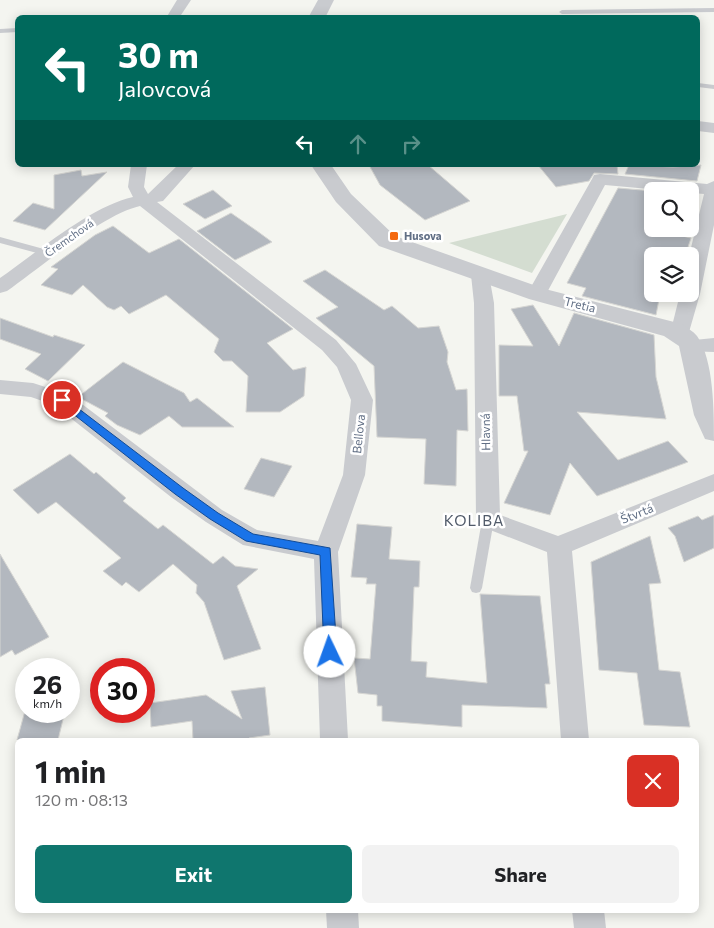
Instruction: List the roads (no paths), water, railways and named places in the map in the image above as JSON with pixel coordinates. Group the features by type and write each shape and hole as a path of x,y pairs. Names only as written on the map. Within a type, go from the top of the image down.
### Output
{"street":[{"path":"174,15 184,0"},
{"path":"318,15 326,0"},
{"path":"700,126 714,128"},
{"path":"139,167 136,187 143,200"},
{"name":"Čremchová","path":"0,287 102,215 124,204 157,197 185,167"},
{"path":"322,167 343,198 387,241 480,274"},
{"path":"589,167 600,179 713,188 699,252"},
{"path":"537,294 600,179"},
{"name":"Bellova","path":"143,200 329,345 346,364 362,400 354,475 326,552 334,738"},
{"name":"Tretia","path":"480,274 537,294 665,327 695,342"},
{"name":"Hlavná","path":"480,274 484,303 488,520"},
{"path":"691,302 695,342 707,415 714,432"},
{"path":"0,387 33,390 62,400 179,491 214,516 250,538 326,552"},
{"name":"Štvrtá","path":"559,546 714,482"},
{"path":"488,520 559,546 575,738"},
{"path":"342,913 343,928"},
{"path":"588,913 590,928"}],"lane":[{"path":"573,3 590,6 593,11"},
{"path":"562,12 714,10"},
{"path":"0,31 15,30"},
{"path":"700,85 714,87"},
{"path":"0,240 48,253"},
{"path":"476,588 488,520"}],"place":[{"name":"Husova","path":"394,236"}],"district":[{"name":"KOLIBA","path":"474,521"}]}
